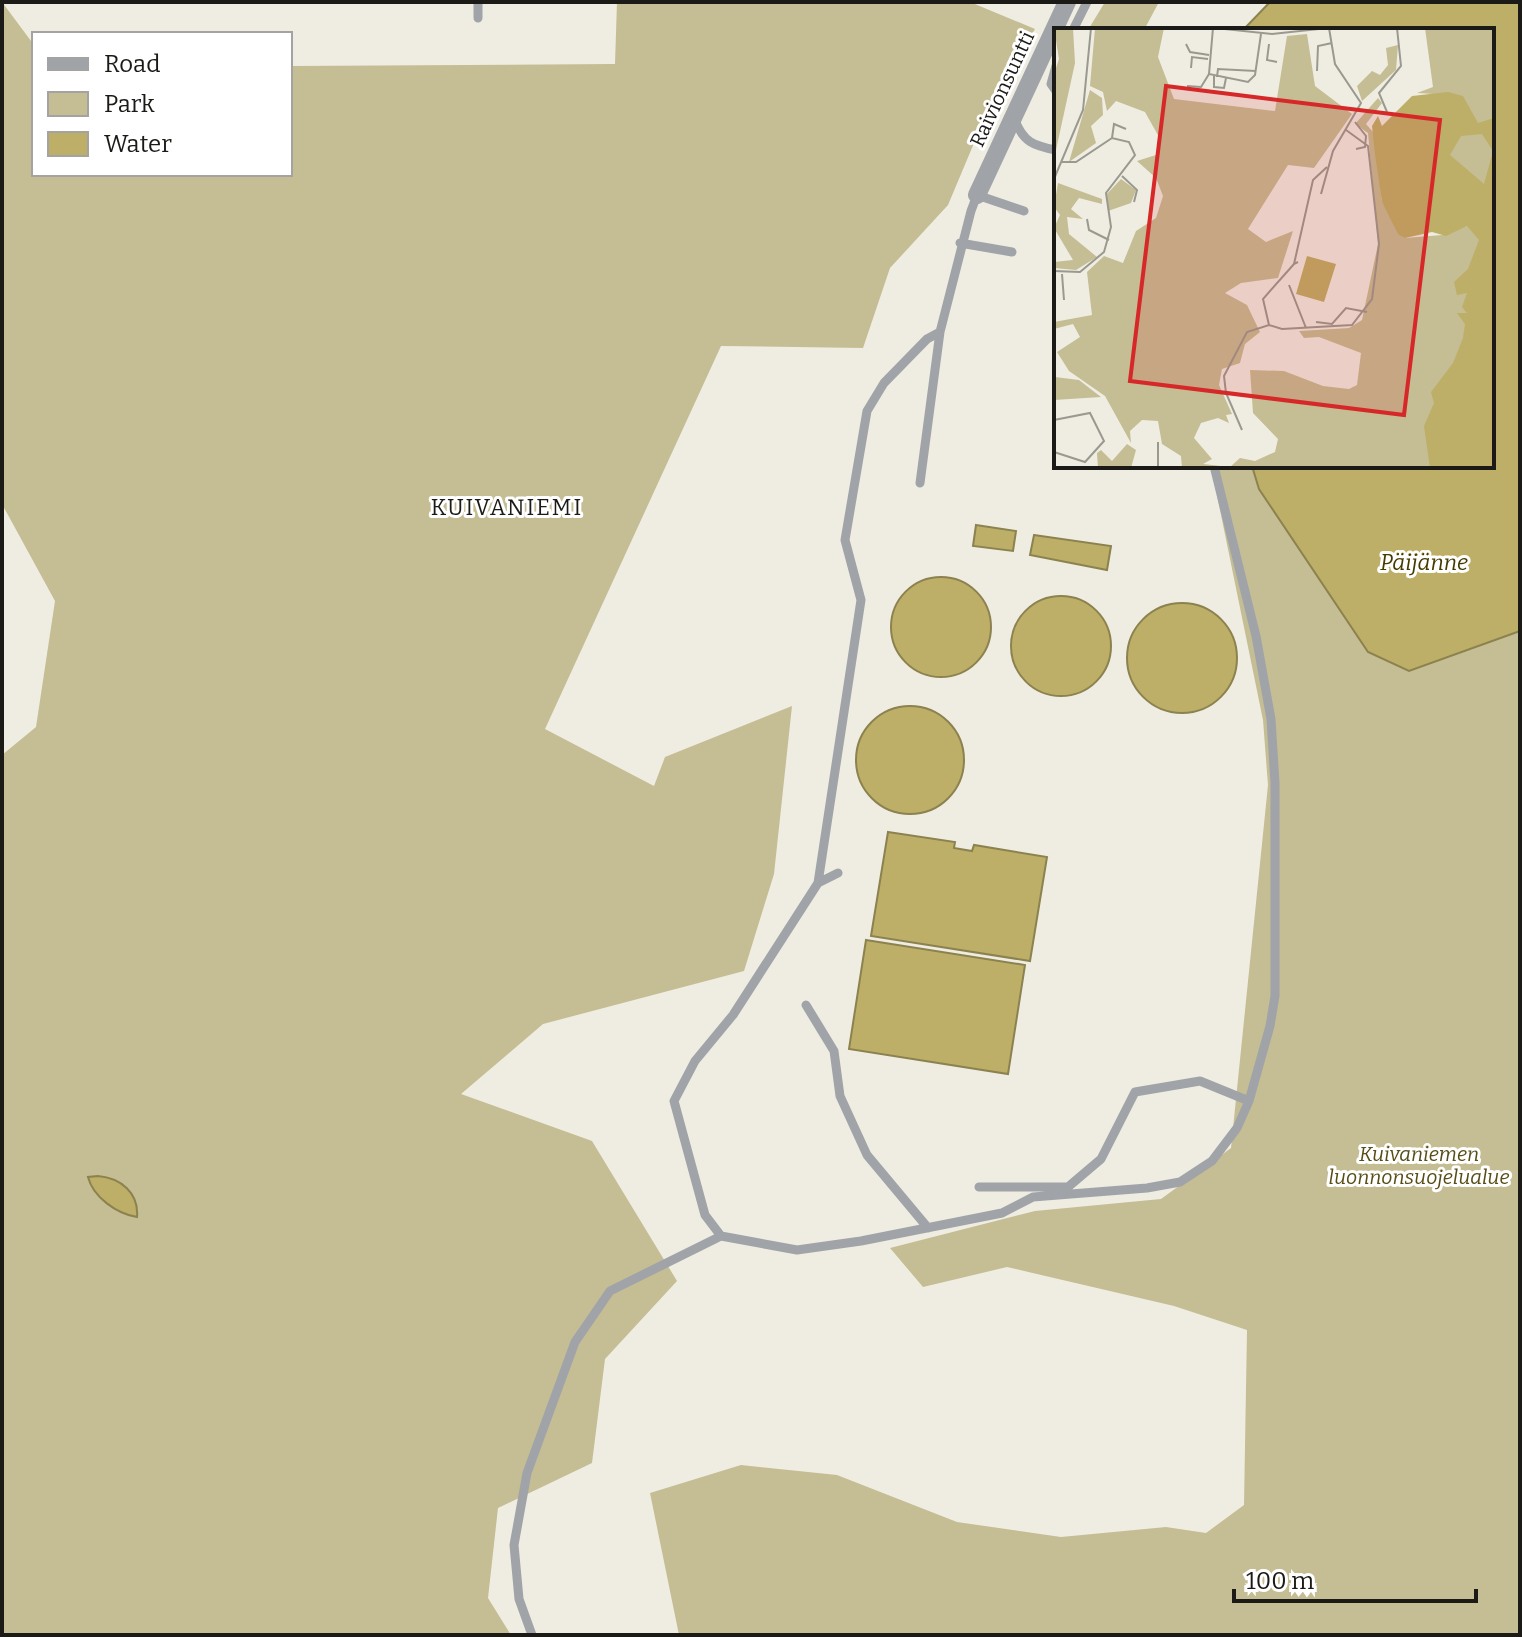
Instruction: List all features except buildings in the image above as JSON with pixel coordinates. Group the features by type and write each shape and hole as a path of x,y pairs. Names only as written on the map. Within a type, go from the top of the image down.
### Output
{"street":[{"name":"Raivionsuntti","path":"1055,28 1067,2"},
{"name":"Raivionsuntti","path":"977,195 1054,30"}],"lane":[{"path":"478,2 478,18"},
{"path":"1074,28 1087,2"},
{"path":"1014,116 1020,134 1034,146 1054,150"},
{"path":"920,483 940,332 960,243 977,195 1024,211"},
{"path":"960,243 1012,252"},
{"path":"721,1236 705,1215 674,1101 695,1061 733,1015 818,883 861,600 845,540 867,411 884,383 927,339 940,332"},
{"path":"532,1635 519,1599 514,1545 527,1473 575,1342 610,1291 721,1236 797,1250 1002,1213 1033,1197 1147,1188 1180,1182 1212,1161 1237,1128 1249,1101 1275,996 1275,783 1271,719 1256,636 1214,468"},
{"path":"818,883 838,873"},
{"path":"806,1005 834,1051 840,1096 867,1155 928,1228"},
{"path":"979,1187 1068,1187 1101,1159 1135,1092 1200,1081 1249,1101"}],"green space":[{"path":"2,2 32,42 32,176 292,176 292,66 615,64 617,2 970,2 1035,29 990,105 948,205 890,268 863,348 721,346 545,729 654,786 665,757 792,706 774,874 744,971 543,1024 461,1094 592,1141 677,1281 605,1359 592,1463 498,1508 488,1598 511,1635 2,1635 2,755 36,727 55,601 2,504"},
{"path":"1105,2 1159,2 1145,28 1089,28"},
{"name":"Kuivaniemen luonnonsuojelualue","path":"1211,468 1253,468 1259,489 1368,652 1409,671 1520,631 1520,1635 679,1635 650,1493 741,1465 837,1475 957,1522 1061,1537 1166,1527 1206,1533 1244,1505 1247,1330 1174,1306 1007,1267 923,1287 890,1248 1035,1211 1161,1199 1231,1148 1268,785 1263,720"}],"water":[{"name":"Päijänne","path":"1270,2 1520,2 1520,631 1409,671 1368,652 1259,489 1253,468 1494,468 1494,28 1245,28"},
{"path":"976,525 1016,531 1013,551 973,546"},
{"path":"1034,535 1111,546 1107,570 1030,555"},
{"path":"941,577 960,580 977,591 988,608 991,627 988,646 977,663 960,674 941,677 922,674 905,663 894,646 891,627 894,608 905,591 922,580"},
{"path":"1061,596 1080,599 1097,610 1108,627 1111,646 1108,665 1097,682 1080,693 1061,696 1042,693 1025,682 1014,665 1011,646 1014,627 1025,610 1042,599"},
{"path":"1182,603 1203,607 1221,619 1233,637 1237,658 1233,679 1221,697 1203,709 1182,713 1161,709 1143,697 1131,679 1127,658 1131,637 1143,619 1161,607"},
{"path":"910,706 931,710 948,722 960,739 964,760 960,781 948,798 931,810 910,814 889,810 872,798 860,781 856,760 860,739 872,722 889,710"},
{"path":"888,832 955,842 954,848 972,851 974,845 1047,857 1030,961 871,936"},
{"path":"866,940 1025,965 1008,1074 849,1049"},
{"path":"88,1177 114,1180 127,1188 135,1201 137,1217 114,1208 100,1198"}],"district":[{"name":"KUIVANIEMI","path":"507,507"}]}
